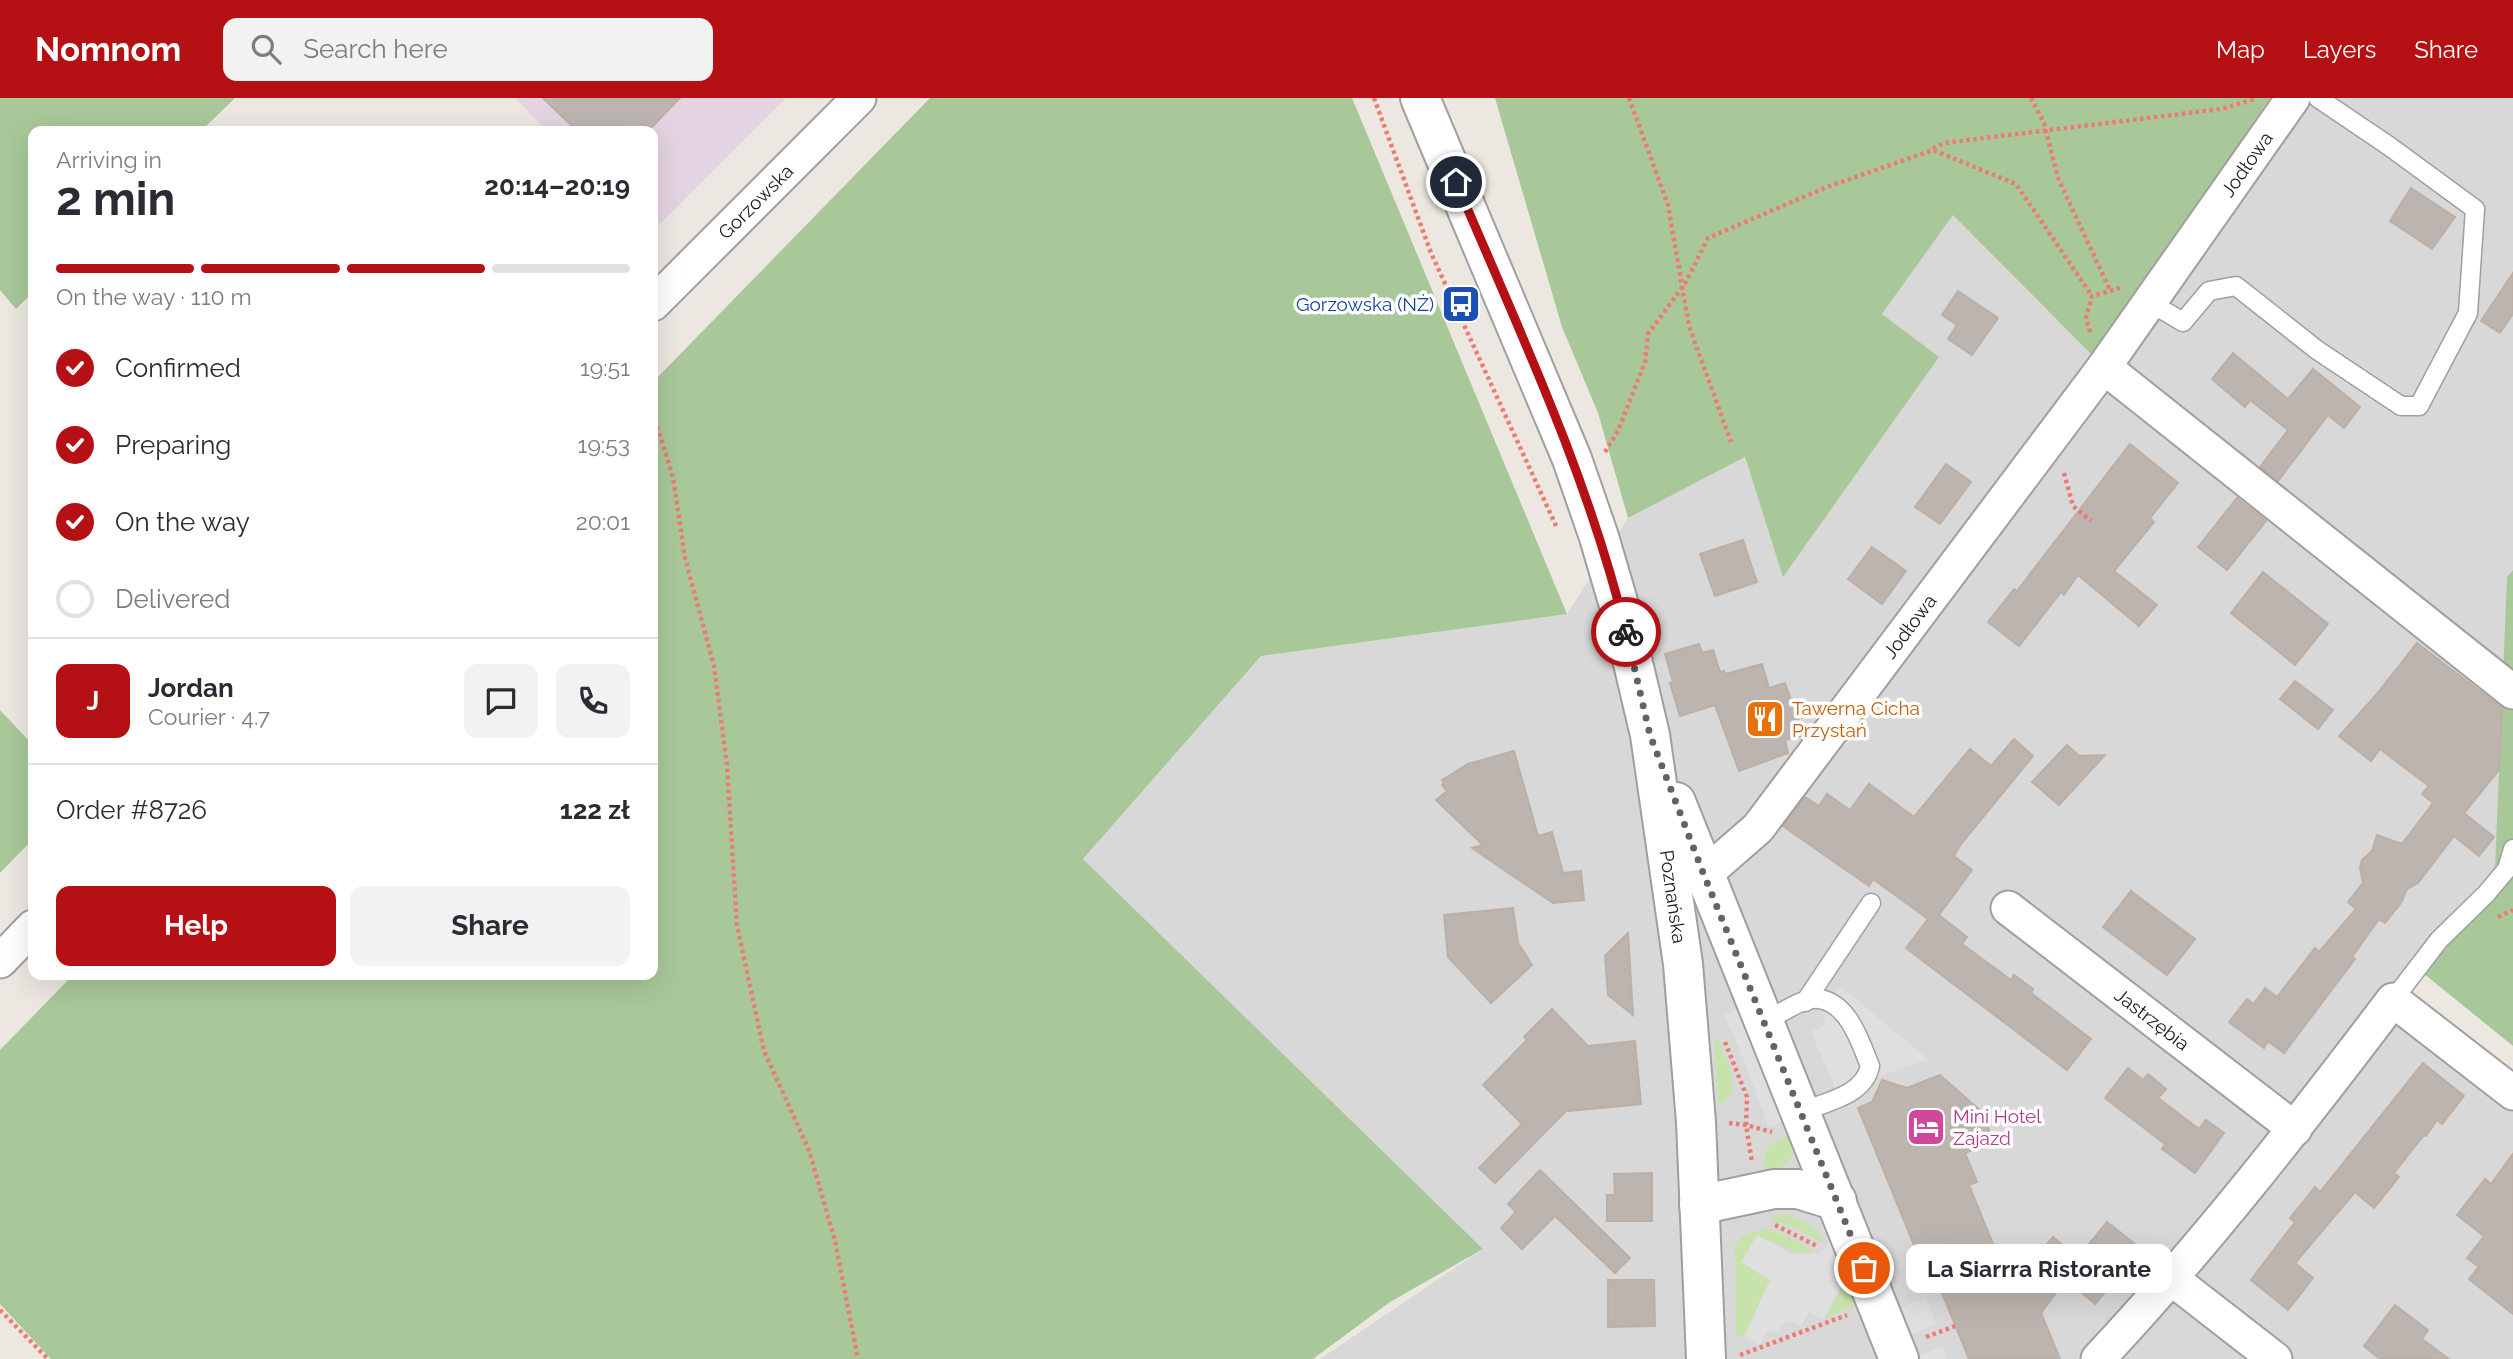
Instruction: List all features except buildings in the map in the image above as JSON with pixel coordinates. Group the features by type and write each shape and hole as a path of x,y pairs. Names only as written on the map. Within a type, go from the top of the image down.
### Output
{"street":[{"name":"Poznańska","path":"1420,98 1572,458 1600,537 1618,600 1650,735 1684,964 1696,1122 1699,1205 1719,1358"},
{"name":"Jodłowa","path":"1704,875 1758,828 2104,367 2293,98"},
{"name":"Gorzowska","path":"658,299 847,102"},
{"path":"2104,367 2513,692"},
{"path":"1650,735 1764,1022 1790,1122 1837,1201 1856,1248 1911,1349"},
{"name":"Jastrzębia","path":"2008,908 2295,1129"},
{"path":"0,961 28,932"},
{"path":"2098,1359 2172,1279 2295,1129 2393,1000 2513,1093"},
{"path":"1699,1205 1774,1189 1798,1189 1837,1201"},
{"path":"2172,1279 2275,1359"}],"lane":[{"path":"2150,302 2183,322 2209,291 2236,286 2318,350 2400,406 2419,406 2468,313 2475,209 2318,98"},
{"path":"2393,1000 2439,940 2486,894 2507,869 2513,849"},
{"path":"1805,1002 1871,903"},
{"path":"1764,1022 1805,1002 1819,999 1841,1012 1852,1024 1870,1066 1864,1083 1850,1093 1790,1122"}],"path":[{"path":"1374,98 1431,253 1561,537"},
{"path":"1629,98 1668,205 1689,326 1731,442"},
{"path":"2031,98 2046,129 2058,178 2110,290"},
{"path":"1601,459 1618,431 1644,362 1648,334 1682,288 1708,238 1827,187 1930,151 1944,143 2221,108 2259,98"},
{"path":"1930,151 2016,184 2092,296"},
{"path":"658,429 673,477 685,558 714,666 727,765 737,926 764,1051 809,1150 835,1241 859,1359"},
{"path":"2063,467 2073,506 2091,521"},
{"path":"1722,1034 1747,1097 1746,1125 1752,1163"},
{"path":"1718,1122 1746,1125 1769,1132 1790,1122"},
{"path":"1769,1223 1792,1231 1821,1249 1856,1248"},
{"path":"0,1310 48,1359"},
{"path":"1719,1358 1849,1314"},
{"path":"1911,1349 1955,1326"}],"shaded area":[{"path":"515,98 786,98 658,226 658,126 542,126"},
{"path":"2297,98 2513,98 2513,570 2507,577 2513,845 2393,1000 2513,1093 2513,1359 1320,1359 1483,1249 1083,859 1261,656 1567,614 1628,518 1745,457 1783,576 1938,357 1882,314 1953,214 2104,366"},
{"path":"1841,987 1928,1059 1837,1092 1811,1032 1825,1024 1824,1014 1818,1011"},
{"path":"1755,1000 1801,1114 1769,1127 1724,1015"},
{"path":"1844,1219 1853,1284 1841,1287 1823,1319 1809,1312 1801,1326 1786,1320 1778,1333 1768,1330 1760,1345 1744,1337 1770,1280 1741,1262 1757,1235 1794,1255 1821,1253"},
{"path":"1926,1297 1936,1324 1910,1336 1899,1309"},
{"path":"1943,1346 1948,1359 1911,1359"}],"green space":[{"path":"0,98 235,98 206,126 28,126 28,297 16,309 0,290"},
{"path":"930,98 1352,98 1567,614 1261,656 1083,859 1483,1249 1390,1302 1313,1359 51,1359 0,1304 0,1050 68,980 658,980 658,377"},
{"path":"1495,98 2270,98 2095,358 1953,215 1882,314 1939,357 1783,577 1745,457 1628,518 1598,413 1562,327"},
{"path":"2513,570 2513,1046 2423,973 2495,869 2507,577"},
{"path":"0,710 28,740 28,844 0,873"},
{"path":"1714,1038 1719,1040 1732,1076 1731,1093 1718,1105"},
{"path":"1793,1133 1794,1149 1789,1160 1764,1175 1768,1147"},
{"path":"1769,1215 1791,1216 1809,1224 1819,1234 1822,1243 1798,1229 1776,1222"},
{"path":"1766,1228 1814,1251 1800,1253 1757,1236 1770,1280 1744,1337 1736,1336 1735,1247 1742,1236"},
{"path":"1850,1285 1861,1303 1826,1318 1841,1287"}],"way so far":[{"path":"1626,632 1650,735 1864,1268"}],"place":[{"name":"Gorzowska (NŻ)","path":"1461,304"},
{"name":"Tawerna Cicha Przystań","path":"1765,719"},
{"name":"Mini Hotel Zajazd","path":"1926,1127"},
{"name":"La Siarrra Ristorante","path":"1864,1268"}],"route":[{"path":"1456,182 1572,458 1600,537 1626,632"}]}
